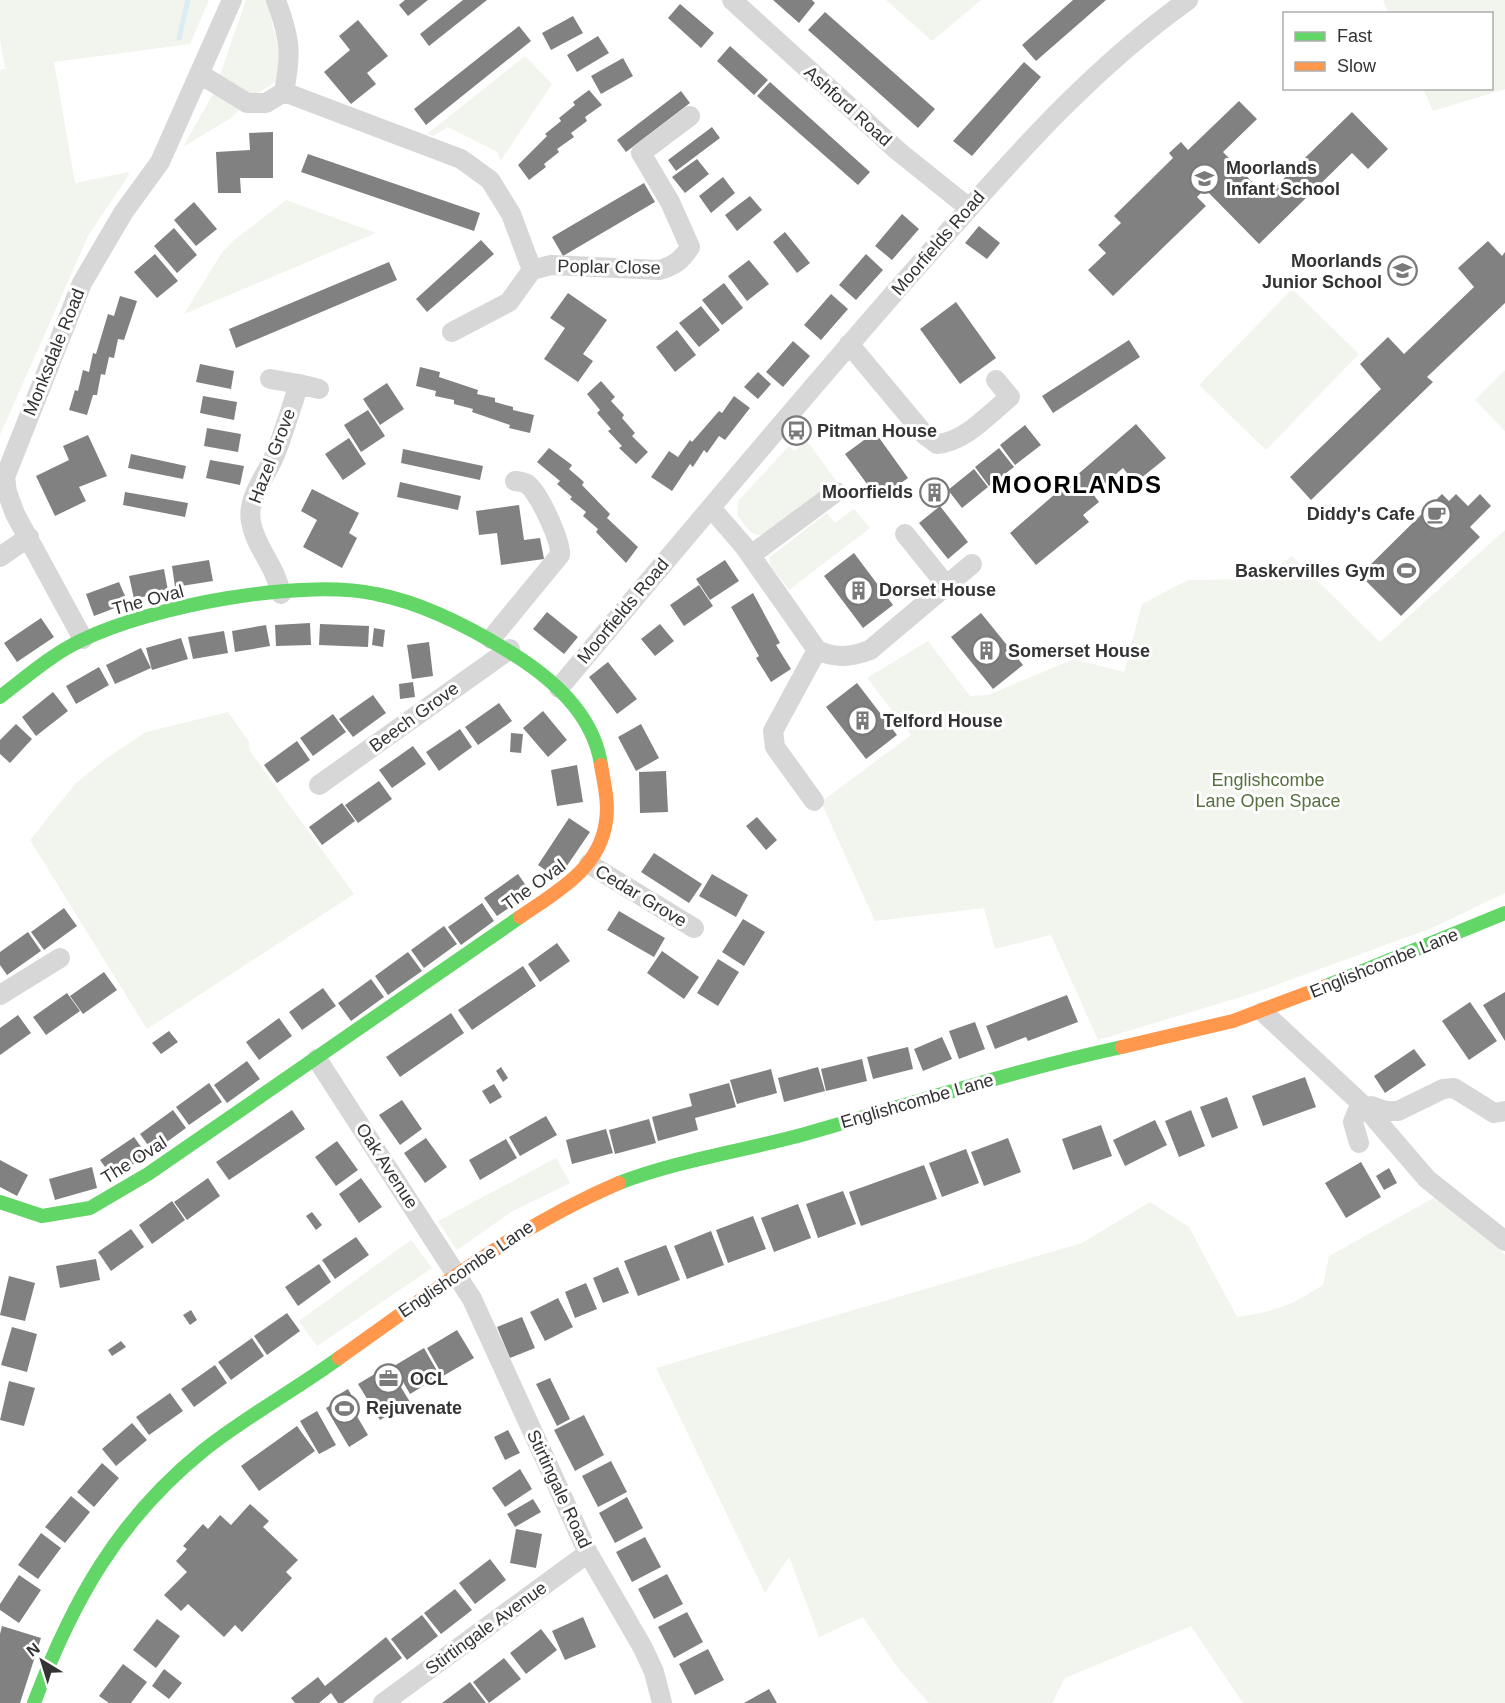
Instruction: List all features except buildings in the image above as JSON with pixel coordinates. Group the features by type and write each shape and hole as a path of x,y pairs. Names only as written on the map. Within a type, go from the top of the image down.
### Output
{"street":[{"name":"Monksdale Road","path":"83,639 7,492 5,477 82,283 123,213 160,162 232,0"},
{"path":"200,74 247,103 266,103 284,92 291,58 287,32 276,0"},
{"name":"Ashford Road","path":"732,0 898,151 969,208"},
{"name":"Moorfields Road","path":"559,688 849,344 1042,127 1139,36 1188,0"},
{"name":"Poplar Close","path":"284,92 460,159 490,180 511,214 532,270"},
{"name":"Poplar Close","path":"452,332 509,302 532,270 552,265 659,270 673,266 682,259 690,248 684,228 641,153 690,116"},
{"path":"849,344 925,435 938,444 949,443 1016,404 996,380"},
{"name":"Hazel Grove","path":"270,379 319,388"},
{"name":"Hazel Grove","path":"281,594 278,578 259,544 251,521 252,500 277,453 299,384"},
{"path":"491,639 560,555 561,544 533,489 525,482 515,481"},
{"path":"751,555 836,492"},
{"path":"711,508 751,555 817,650 840,657 854,656 870,650 972,564"},
{"path":"904,534 947,586"},
{"path":"0,557 29,537"},
{"name":"The Oval","path":"0,697 55,656 83,639 119,624 163,611 236,598 281,594 366,592 417,606 491,639 510,649 559,688 586,723 604,770 606,822 589,864 577,878 148,1174 90,1208 42,1216 0,1202"},
{"name":"Beech Grove","path":"319,785 510,649"},
{"path":"814,801 775,747 773,731 817,650"},
{"name":"Cedar Grove","path":"589,864 694,928"},
{"name":"Englishcombe Lane","path":"34,1703 75,1602 104,1557 152,1497 189,1462 245,1421 534,1222 622,1182 786,1139 1022,1070 1130,1047 1263,1012 1505,913"},
{"path":"0,995 60,958"},
{"path":"1263,1012 1365,1107 1427,1179 1505,1241"},
{"name":"Oak Avenue","path":"317,1059 458,1274"},
{"path":"1359,1143 1353,1122 1357,1112 1365,1107 1398,1111 1443,1089 1454,1088 1474,1103 1494,1113 1505,1111"},
{"name":"Stirtingale Road","path":"458,1274 588,1553 654,1671 662,1703"},
{"name":"Stirtingale Avenue","path":"383,1703 588,1553"}],"green space":[{"path":"0,0 209,0 190,44 54,62 75,183 128,172 129,175 89,234 0,435 0,70 12,67 5,68 0,40"},
{"path":"246,0 268,0 273,28 284,56 279,80 254,95 231,118 183,147 214,92"},
{"path":"886,0 981,0 932,41"},
{"path":"1383,0 1505,0 1505,89 1433,111 1423,90 1493,90 1493,12 1389,12"},
{"path":"525,56 552,84 501,160 497,152 448,127 433,136 427,134"},
{"path":"286,200 376,233 184,314 221,254 233,241"},
{"path":"1292,289 1359,354 1266,450 1199,385"},
{"path":"1505,370 1505,431 1475,400"},
{"path":"807,441 837,482 767,533 758,535 753,533 737,515 738,501 789,446 794,451"},
{"path":"854,509 870,528 789,590 770,565 769,558 827,513 835,523"},
{"name":"Englishcombe Lane Open Space","path":"1505,530 1505,893 1432,928 1254,993 1098,1040 1051,935 995,949 984,908 875,921 821,802 911,735 867,678 928,641 970,696 988,695 1074,659 1124,672 1142,604 1188,580 1270,579 1281,564 1292,556 1380,642"},
{"path":"228,712 249,742 250,751 354,894 147,1029 30,840 76,783 107,758 146,732"},
{"path":"556,1158 570,1183 511,1212 457,1250 438,1221"},
{"path":"1439,1195 1505,1255 1505,1703 1243,1703 1191,1626 1065,1678 1052,1703 929,1703 898,1668 863,1617 819,1637 789,1557 765,1593 656,1368 1082,1243 1150,1202 1189,1227 1237,1317 1262,1312 1292,1303 1323,1285 1329,1256"},
{"path":"411,1240 432,1268 317,1346 299,1321"}],"waterway":[{"path":"179,38 188,0"}],"traffic: fast":[{"path":"0,697 60,652 82,640 147,616 227,598 308,590 344,590 394,598 430,610 481,635 528,664 557,687 581,715 597,747 601,765"},
{"path":"1326,986 1505,913"},
{"path":"0,1202 42,1216 90,1208 148,1174 520,917"},
{"path":"619,1183 665,1168 805,1134 1003,1077 1122,1047"},
{"path":"34,1703 64,1631 82,1597 101,1564 146,1504 204,1450 339,1358"}],"traffic: slow":[{"path":"520,917 574,878 595,853 602,838 607,814 601,765"},
{"path":"1122,1047 1233,1021 1326,986"},
{"path":"339,1358 440,1286 509,1241 581,1201 619,1183"}],"place":[{"name":"Moorlands Infant School","path":"1205,178"},
{"name":"Moorlands Junior School","path":"1403,271"},
{"name":"Pitman House","path":"796,431"},
{"name":"Moorfields","path":"934,492"},
{"name":"Diddy's Cafe","path":"1436,514"},
{"name":"Baskervilles Gym","path":"1406,571"},
{"name":"Dorset House","path":"858,590"},
{"name":"Somerset House","path":"987,651"},
{"name":"Telford House","path":"862,721"},
{"name":"OCL","path":"389,1379"},
{"name":"Rejuvenate","path":"345,1408"}],"district":[{"name":"MOORLANDS","path":"1077,484"}]}
